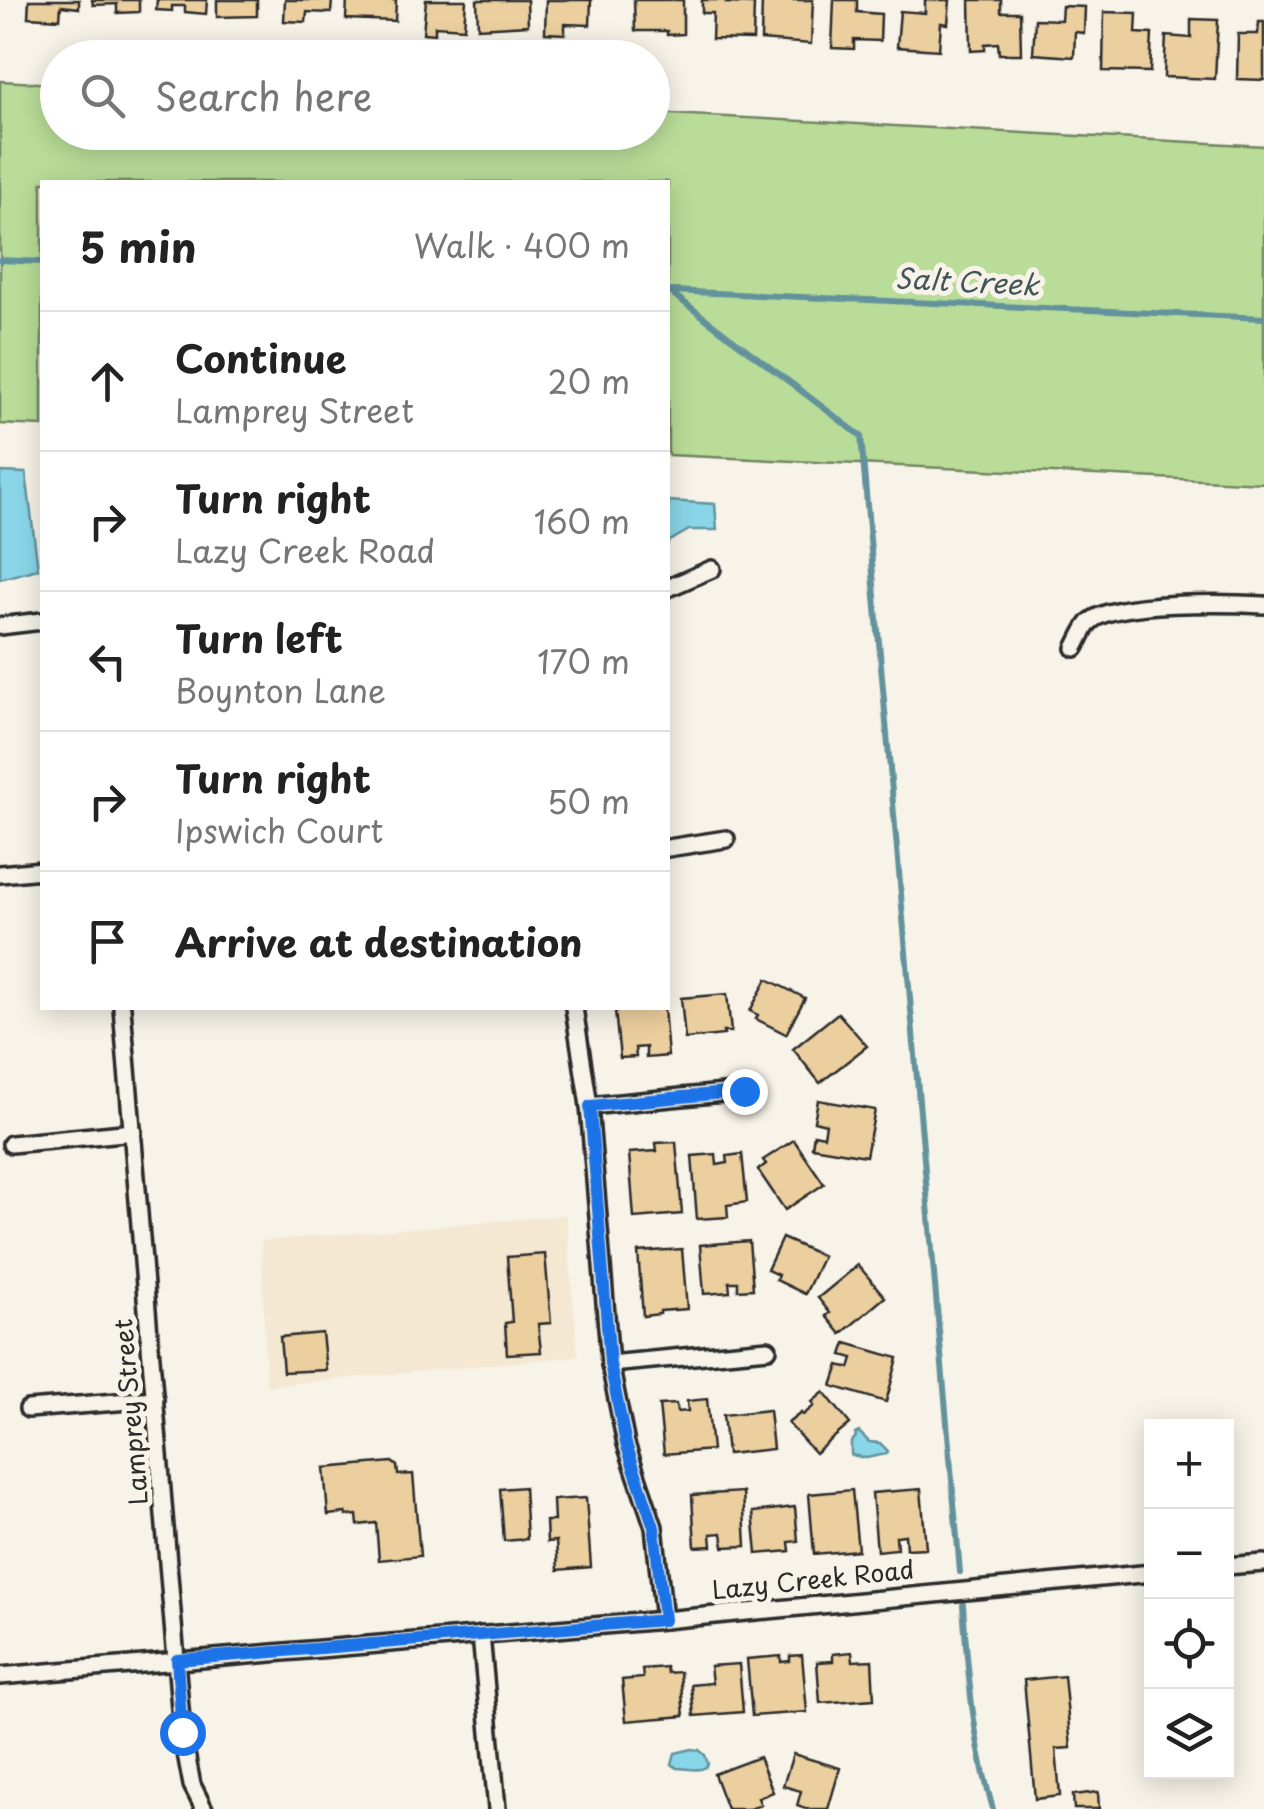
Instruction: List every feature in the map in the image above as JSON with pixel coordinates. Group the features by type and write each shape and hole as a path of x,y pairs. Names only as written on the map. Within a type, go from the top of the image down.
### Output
{"street":[{"path":"670,587 712,569"},
{"path":"1075,648 1091,621 1112,610 1228,603 1264,605"},
{"path":"0,626 40,621"},
{"path":"670,848 726,839"},
{"path":"0,874 40,870"},
{"name":"Lamprey Street","path":"122,1010 186,1759 192,1785 204,1809"},
{"path":"574,1010 590,1106 610,1364 626,1444 654,1527 664,1620"},
{"path":"590,1106 744,1091"},
{"path":"11,1144 133,1132"},
{"path":"610,1364 768,1349"},
{"path":"28,1409 155,1399"},
{"path":"1234,1565 1264,1563"},
{"name":"Lazy Creek Road","path":"0,1676 664,1620 1144,1574"},
{"path":"480,1635 497,1809"}],"shaded area":[{"path":"566,1215 578,1356 266,1386 261,1241"}],"green space":[{"path":"0,81 40,83 40,150 670,150 670,114 1264,146 1264,483 670,455 670,180 40,180 40,426 0,424"}],"water":[{"path":"0,472 26,473 38,569 0,579"},
{"path":"670,501 715,504 717,530 689,530 670,541"},
{"path":"859,1432 869,1442 880,1443 887,1454 866,1458 851,1455 851,1442"},
{"path":"692,1749 705,1755 706,1767 677,1768 672,1764 675,1753"}],"building":[{"path":"29,0 79,0 79,8 61,6 60,19 28,17"},
{"path":"92,0 139,0 139,12 117,13 117,4 93,5"},
{"path":"157,0 207,0 206,14 185,12 185,6 172,6 172,11 156,10"},
{"path":"217,0 257,0 257,16 217,17"},
{"path":"285,0 332,0 331,13 307,12 306,22 284,21"},
{"path":"347,0 396,0 395,21 346,19"},
{"path":"426,0 466,0 464,28 435,26 435,34 423,33"},
{"path":"477,0 527,0 528,25 478,28"},
{"path":"546,0 591,0 590,25 565,24 565,34 545,33"},
{"path":"634,0 683,0 683,34 635,31"},
{"path":"702,0 754,4 753,40 712,39 713,13 702,13"},
{"path":"762,0 813,0 811,44 761,40"},
{"path":"834,0 857,0 857,12 881,14 880,41 854,40 854,49 832,48"},
{"path":"925,0 950,0 948,24 941,23 939,50 897,47 900,11 925,13"},
{"path":"970,0 1001,0 1001,12 1020,12 1021,54 999,54 998,43 985,44 985,50 971,51"},
{"path":"1062,6 1085,7 1084,33 1075,32 1074,57 1033,54 1035,19 1061,20"},
{"path":"1104,12 1137,13 1136,33 1152,34 1150,72 1103,71"},
{"path":"1191,19 1218,20 1215,79 1164,77 1166,36 1191,38"},
{"path":"1259,22 1264,22 1264,80 1237,79 1238,34 1258,34"},
{"path":"767,979 805,998 786,1034 756,1019 758,1015 750,1011"},
{"path":"727,994 731,1032 685,1039 681,998"},
{"path":"664,1010 668,1056 646,1058 646,1047 635,1048 636,1057 620,1058 615,1011"},
{"path":"838,1013 867,1046 820,1083 793,1049"},
{"path":"818,1100 875,1110 866,1156 812,1147 814,1134 824,1136 826,1124 814,1121"},
{"path":"794,1140 824,1184 785,1210 758,1170 766,1164 763,1160"},
{"path":"676,1142 682,1214 634,1218 629,1153 657,1151 656,1143"},
{"path":"716,1154 717,1165 728,1163 727,1156 742,1154 747,1202 727,1205 728,1217 697,1219 692,1156"},
{"path":"782,1238 823,1256 805,1294 776,1280 778,1275 767,1270"},
{"path":"749,1241 753,1289 738,1290 738,1282 729,1282 730,1292 704,1294 700,1245"},
{"path":"682,1249 687,1309 643,1316 638,1252"},
{"path":"545,1254 551,1323 538,1324 541,1352 507,1354 505,1323 512,1322 507,1257"},
{"path":"858,1265 885,1297 841,1334 818,1298"},
{"path":"322,1333 326,1370 283,1372 280,1337"},
{"path":"846,1343 898,1358 886,1402 832,1386 839,1365 850,1368 853,1358 842,1355"},
{"path":"824,1392 850,1424 815,1453 788,1423 814,1406 812,1402"},
{"path":"707,1399 712,1450 664,1454 659,1405 676,1404 677,1412 688,1411 687,1401"},
{"path":"769,1410 773,1449 727,1454 723,1415"},
{"path":"392,1462 398,1475 413,1474 420,1556 379,1560 376,1523 358,1525 357,1515 346,1513 328,1515 324,1468"},
{"path":"524,1487 527,1539 504,1541 500,1489"},
{"path":"921,1489 926,1548 906,1549 905,1535 896,1536 897,1549 877,1551 872,1493"},
{"path":"852,1490 858,1550 814,1554 809,1494"},
{"path":"743,1492 746,1546 724,1547 722,1533 711,1534 712,1546 695,1547 692,1495"},
{"path":"586,1498 591,1567 558,1570 556,1541 547,1542 546,1521 554,1521 553,1500"},
{"path":"795,1507 798,1541 789,1542 790,1551 757,1554 753,1512"},
{"path":"852,1652 853,1661 872,1660 874,1699 820,1703 817,1662 833,1661 833,1654"},
{"path":"802,1655 807,1712 752,1716 747,1659 781,1656 781,1662"},
{"path":"739,1664 743,1712 694,1716 691,1685 712,1683 710,1666"},
{"path":"666,1667 667,1673 680,1672 684,1716 626,1721 622,1680 643,1678 642,1669"},
{"path":"1064,1676 1071,1748 1056,1749 1060,1796 1035,1799 1024,1680"},
{"path":"793,1754 840,1768 828,1809 797,1806 801,1791 783,1786"},
{"path":"759,1757 773,1792 758,1798 761,1805 727,1809 714,1774"},
{"path":"1098,1792 1099,1809 1074,1809 1073,1795"}],"waterway":[{"name":"Salt Creek","path":"0,260 40,262"},
{"name":"Salt Creek","path":"671,291 1264,318"},
{"path":"670,292 861,436 960,1572"},
{"path":"963,1605 976,1733 993,1809"}],"route":[{"path":"182,1732 177,1660 664,1620 654,1527 626,1444 610,1364 590,1106 744,1091"}]}
